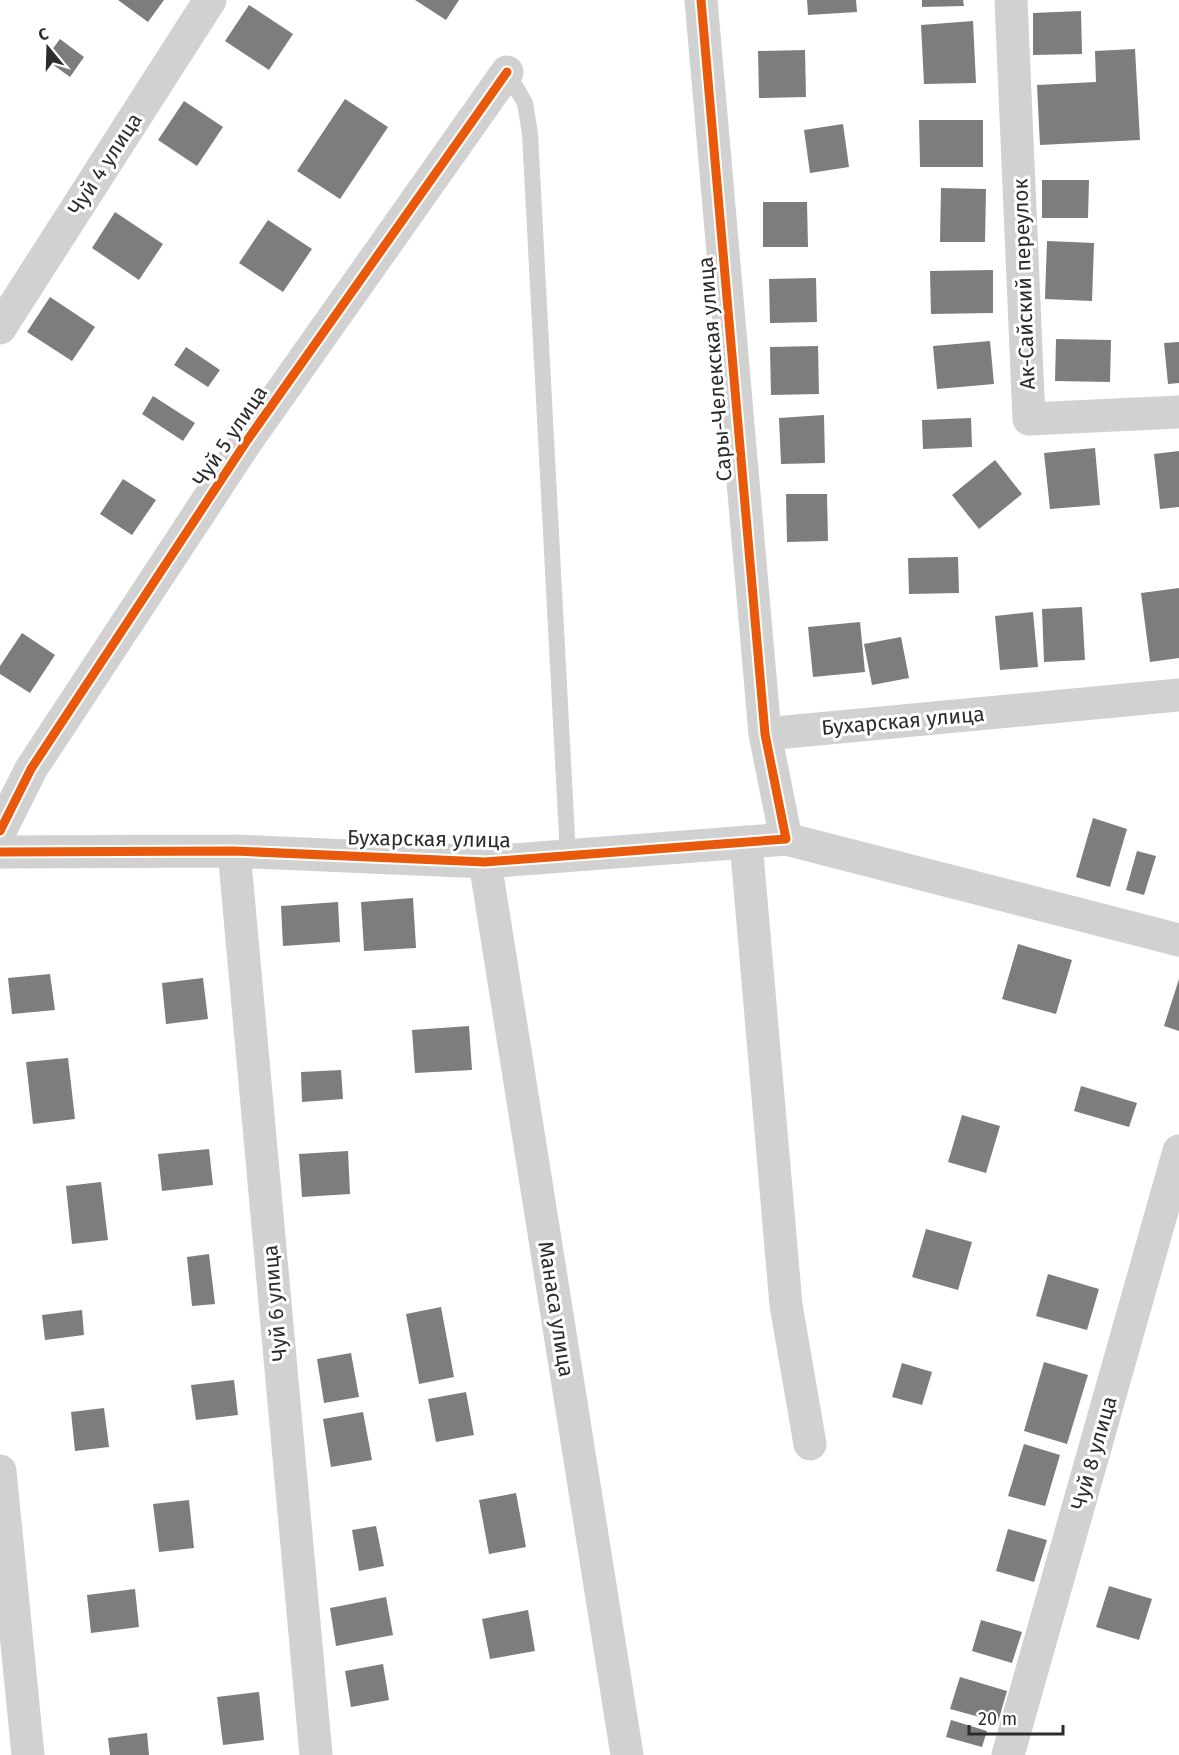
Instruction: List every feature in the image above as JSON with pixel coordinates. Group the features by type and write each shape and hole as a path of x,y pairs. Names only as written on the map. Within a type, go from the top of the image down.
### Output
{"street":[{"name":"Чуй 4 улица","path":"0,328 210,0"},
{"name":"Сары-Челекская улица","path":"701,0 765,734"},
{"name":"Ак-Сайский переулок","path":"1011,0 1029,419 1179,412"},
{"name":"Чуй 5 улица","path":"0,831 31,769 246,442 507,72"},
{"name":"Бухарская улица","path":"765,734 1179,695"},
{"path":"765,734 786,839"},
{"name":"Бухарская улица","path":"0,852 234,851 485,862 786,839 1179,940"},
{"path":"746,842 786,1305 810,1444"},
{"name":"Чуй 6 улица","path":"234,851 316,1755"},
{"name":"Манаса улица","path":"485,862 627,1755"},
{"name":"Чуй 8 улица","path":"1008,1755 1179,1151"},
{"path":"0,1471 28,1755"}],"lane":[{"path":"507,72 525,103 530,134 568,856"}],"building":[{"path":"118,0 164,0 148,22"},
{"path":"415,0 459,0 446,20"},
{"path":"807,0 856,0 857,12 808,15"},
{"path":"922,0 963,0 964,6 922,7"},
{"path":"249,5 293,34 269,70 225,41"},
{"path":"1081,11 1082,54 1033,55 1033,13"},
{"path":"973,21 976,83 924,84 921,25"},
{"path":"60,39 84,57 70,77 45,59"},
{"path":"1135,49 1140,140 1040,145 1037,85 1096,82 1095,51"},
{"path":"805,50 806,97 759,98 758,51"},
{"path":"345,99 388,127 340,199 297,171"},
{"path":"184,101 223,127 197,166 158,140"},
{"path":"919,120 983,120 983,167 920,167"},
{"path":"843,124 849,167 810,173 804,130"},
{"path":"1042,180 1089,180 1088,218 1042,218"},
{"path":"941,188 986,189 985,242 940,242"},
{"path":"763,202 807,202 808,247 763,247"},
{"path":"115,212 163,244 139,280 92,248"},
{"path":"268,220 312,249 283,292 239,263"},
{"path":"1047,241 1094,243 1092,301 1045,299"},
{"path":"993,270 993,313 931,314 930,271"},
{"path":"816,278 817,322 770,323 769,279"},
{"path":"50,297 95,327 72,361 27,332"},
{"path":"1056,339 1111,340 1110,382 1055,381"},
{"path":"990,341 994,384 937,389 933,346"},
{"path":"1179,342 1179,383 1168,384 1164,343"},
{"path":"818,346 819,394 771,395 770,347"},
{"path":"186,347 220,370 208,387 174,365"},
{"path":"153,396 195,423 183,441 142,414"},
{"path":"824,415 825,463 781,464 779,418"},
{"path":"971,418 972,447 923,449 922,420"},
{"path":"1095,448 1100,505 1050,509 1044,453"},
{"path":"1179,451 1179,507 1160,509 1154,454"},
{"path":"995,460 1022,494 979,529 952,495"},
{"path":"123,479 156,500 132,535 100,514"},
{"path":"786,494 827,494 828,541 787,542"},
{"path":"958,557 959,593 909,594 908,558"},
{"path":"1179,588 1179,658 1150,662 1141,593"},
{"path":"1082,607 1085,660 1044,662 1042,609"},
{"path":"1033,612 1038,667 1000,670 995,616"},
{"path":"860,622 865,672 813,677 808,627"},
{"path":"22,633 55,655 30,693 0,674 0,666"},
{"path":"901,637 909,678 872,685 864,644"},
{"path":"1093,818 1127,829 1110,887 1076,877"},
{"path":"1137,851 1156,856 1144,895 1126,890"},
{"path":"413,898 416,948 364,951 361,902"},
{"path":"338,902 340,942 283,946 281,906"},
{"path":"1018,944 1072,960 1056,1014 1002,999"},
{"path":"50,974 55,1010 12,1014 8,978"},
{"path":"203,978 208,1019 166,1024 162,983"},
{"path":"1179,979 1179,1031 1164,1026"},
{"path":"469,1026 472,1070 415,1073 412,1030"},
{"path":"68,1058 75,1119 33,1124 26,1062"},
{"path":"341,1070 343,1099 302,1102 301,1072"},
{"path":"1081,1086 1137,1103 1129,1127 1074,1111"},
{"path":"962,1115 1000,1126 986,1173 948,1162"},
{"path":"209,1149 213,1185 162,1191 158,1154"},
{"path":"348,1151 350,1194 302,1197 299,1154"},
{"path":"101,1182 108,1240 72,1244 66,1186"},
{"path":"926,1229 972,1242 958,1290 912,1277"},
{"path":"209,1254 215,1304 192,1306 187,1257"},
{"path":"1048,1274 1099,1289 1087,1330 1036,1316"},
{"path":"441,1307 454,1377 419,1384 406,1314"},
{"path":"82,1310 84,1335 45,1340 42,1315"},
{"path":"351,1353 359,1397 324,1403 317,1359"},
{"path":"1044,1362 1088,1375 1067,1444 1024,1431"},
{"path":"902,1363 932,1372 922,1405 892,1397"},
{"path":"234,1380 238,1415 196,1420 191,1385"},
{"path":"466,1392 474,1435 436,1442 428,1399"},
{"path":"104,1408 109,1447 75,1451 71,1412"},
{"path":"363,1412 372,1460 331,1467 323,1419"},
{"path":"1024,1444 1060,1455 1045,1506 1008,1496"},
{"path":"516,1493 526,1547 489,1554 479,1500"},
{"path":"189,1500 194,1548 159,1552 153,1504"},
{"path":"376,1526 384,1566 359,1571 352,1530"},
{"path":"1008,1529 1047,1540 1034,1582 996,1571"},
{"path":"1109,1586 1152,1599 1139,1640 1096,1627"},
{"path":"135,1589 139,1627 91,1633 87,1595"},
{"path":"386,1597 393,1635 336,1646 330,1608"},
{"path":"528,1610 535,1651 490,1659 482,1619"},
{"path":"981,1620 1022,1632 1012,1663 972,1651"},
{"path":"383,1664 389,1700 351,1707 345,1671"},
{"path":"960,1677 1007,1691 998,1722 950,1709"},
{"path":"259,1692 264,1740 223,1745 217,1697"},
{"path":"951,1720 987,1731 982,1747 946,1737"},
{"path":"147,1733 149,1755 110,1755 108,1738"}],"cycle path":[{"path":"0,852 234,851 485,862 786,839 765,734 701,0"},
{"path":"0,831 31,769 246,442 507,72"}]}
